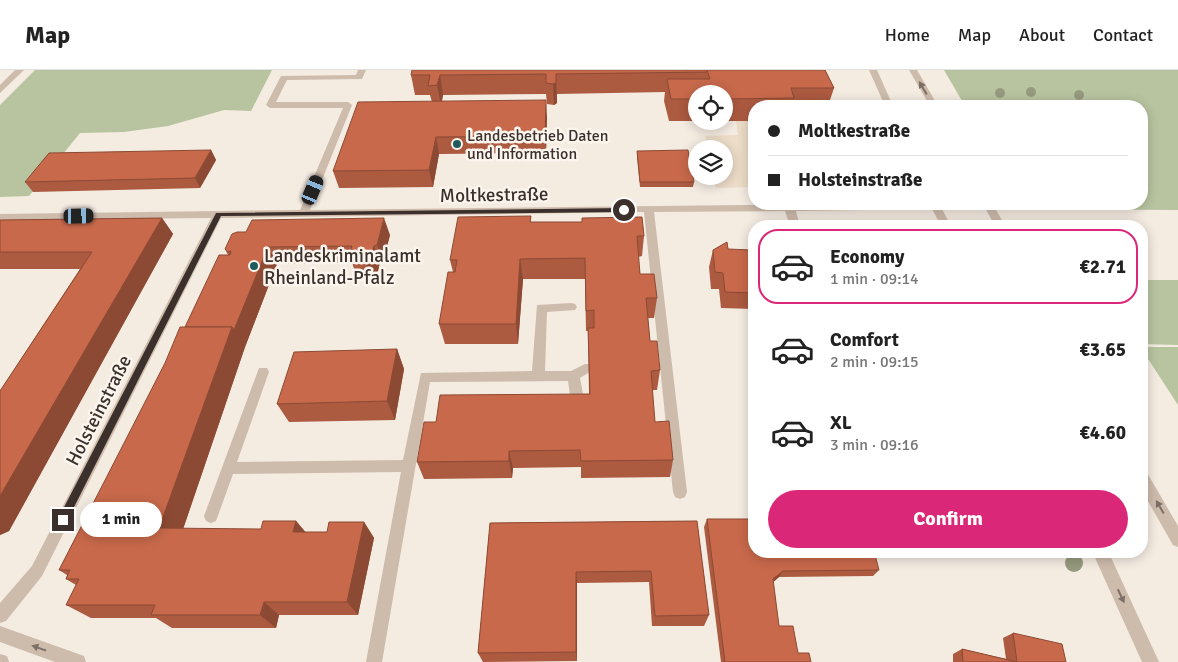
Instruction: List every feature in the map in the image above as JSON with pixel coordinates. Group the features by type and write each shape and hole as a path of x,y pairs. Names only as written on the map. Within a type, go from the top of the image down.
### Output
{"street":[{"path":"0,90 20,70"},
{"path":"303,214 348,105 270,105 284,78 359,77 362,70"},
{"path":"872,70 886,100"},
{"path":"913,70 930,100"},
{"name":"Moltkestraße","path":"0,217 748,209"},
{"path":"648,210 680,492"},
{"name":"Holsteinstraße","path":"0,615 37,571 218,214"},
{"path":"538,376 541,308 571,307"},
{"path":"374,662 425,378 573,376 589,367"},
{"path":"211,516 263,372"},
{"path":"573,376 580,412"},
{"path":"228,468 409,466"},
{"path":"1148,487 1178,540"},
{"path":"1103,558 1151,662"},
{"path":"0,634 78,662"}],"green space":[{"path":"35,70 272,70 251,111 224,110 168,126 124,132 80,133 29,196 0,197 0,105"},
{"path":"944,70 1178,70 1178,210 1148,210 1148,100 962,100"},
{"path":"1148,280 1178,280 1178,345 1148,344"},
{"path":"1148,347 1178,347 1178,405 1148,359"}],"shaded area":[{"path":"736,121 748,121 748,187 716,188 715,185 733,185 733,140 706,140 705,136 738,135"}],"building":[{"path":"412,70 707,70 707,72 556,74 556,83 553,84 546,83 546,74 440,75 437,85 428,86 430,75 411,75"},
{"path":"707,70 825,70 834,88 791,88 794,98 733,99 733,85 688,85 688,99 671,99 667,79 710,79"},
{"path":"546,100 545,136 436,137 429,170 333,171 358,102"},
{"path":"211,150 195,178 25,182 49,153"},
{"path":"688,150 688,182 640,182 637,151"},
{"path":"531,216 530,222 582,222 582,218 642,217 644,236 637,236 640,274 654,274 657,298 646,298 650,341 657,341 660,370 651,371 655,422 669,421 673,460 581,461 580,450 509,451 509,461 417,462 424,422 436,422 440,395 590,394 588,328 594,328 594,310 586,311 585,258 520,259 516,324 439,324 448,272 455,272 457,260 450,260 458,217"},
{"path":"162,218 0,496 0,391 92,252 0,252 0,220"},
{"path":"384,218 377,245 374,246 372,254 364,259 354,260 349,255 352,246 268,247 234,330 232,327 185,327 219,255 230,255 231,251 228,252 225,249 232,234 246,232 252,220"},
{"path":"727,242 728,249 748,250 748,293 725,292 723,273 715,272 713,250"},
{"path":"180,327 232,327 159,528 261,529 263,521 296,521 293,532 327,532 329,522 364,522 347,602 264,602 260,615 151,615 155,605 66,605 79,579 66,579 70,570 59,570 165,363"},
{"path":"397,349 387,401 277,404 294,352"},
{"path":"707,519 748,519 748,558 876,558 879,570 783,571 773,579 779,626 793,626 798,653 809,653 811,662 725,662"},
{"path":"697,521 709,615 655,616 651,571 576,572 576,652 478,653 490,523"},
{"path":"1013,633 1062,644 1066,662 1017,662"},
{"path":"962,649 1017,662 963,662"}],"place":[{"name":"Landesbetrieb Daten und Information","path":"457,144"},
{"name":"Landeskriminalamt Rheinland-Pfalz","path":"254,266"}],"route":[{"path":"63,520 218,214 624,210"}]}
